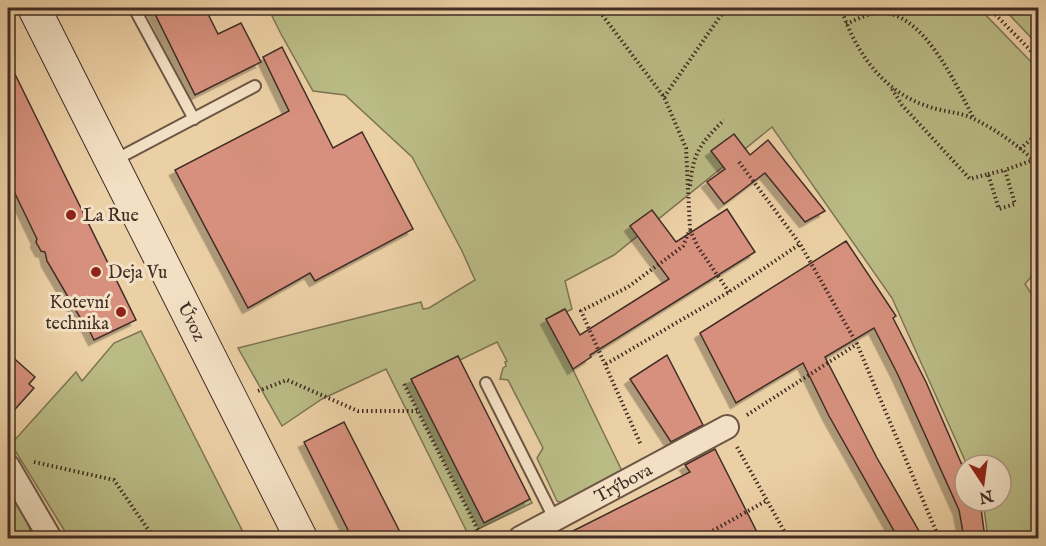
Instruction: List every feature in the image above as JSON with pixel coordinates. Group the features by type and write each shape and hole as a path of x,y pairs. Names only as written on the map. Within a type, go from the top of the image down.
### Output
{"main road":[{"name":"Úvoz","path":"34,8 301,538"}],"street":[{"name":"Trýbova","path":"520,538 727,427"},
{"path":"17,463 50,538"}],"lane":[{"path":"134,8 194,119"},
{"path":"112,161 255,86"},
{"path":"486,382 555,520"}],"path":[{"path":"597,8 664,97 686,148 690,229 698,247 729,292"},
{"path":"664,97 726,8"},
{"path":"841,8 846,24 874,71 890,86 909,99 974,118 1020,149 1038,165"},
{"path":"989,8 1038,58"},
{"path":"846,24 878,12 906,21 938,54 974,118"},
{"path":"890,86 902,105 970,179 1034,160"},
{"path":"688,200 692,163 705,138 724,120"},
{"path":"1020,149 1038,133"},
{"path":"739,162 800,244 857,344 939,538"},
{"path":"988,174 999,209 1015,204 1005,170"},
{"path":"651,468 581,311 628,287 677,251 683,246 690,229"},
{"path":"606,364 729,292 800,244"},
{"path":"788,538 727,427 857,344"},
{"path":"254,393 287,380 358,411 417,411"},
{"path":"404,384 482,538"},
{"path":"17,463 114,480 154,538"},
{"path":"705,535 766,501"}],"green space":[{"path":"268,8 979,8 1038,69 1038,255 1030,278 1025,284 1038,304 1038,538 988,538 985,513 1013,513 1013,453 962,453 892,298 772,127 614,255 565,281 572,309 566,312 564,309 546,319 622,471 563,504 557,501 537,458 543,448 508,380 500,379 507,361 497,342 460,360 458,356 412,379 485,522 530,499 532,503 468,534 386,369 322,399 282,426 238,348 421,302 423,309 429,308 475,280 412,157 345,95 313,91"},
{"path":"1003,8 1038,8 1038,45"},
{"path":"141,331 246,538 69,538 11,444 76,372 82,381 114,343"},
{"path":"8,488 24,514 33,538 8,538"}],"building":[{"path":"152,8 205,8 218,34 241,23 261,62 195,95"},
{"path":"282,47 333,148 362,132 413,229 315,281 310,273 248,308 175,170 289,111 263,57"},
{"path":"8,60 136,320 94,340 47,261 45,252 41,251 36,242 37,239 8,179"},
{"path":"734,134 750,155 768,140 825,211 805,222 765,173 724,204 707,182 725,169 711,151"},
{"path":"727,209 755,252 590,355 591,357 573,369 546,319 565,309 580,335 669,279 630,226 652,210 676,242"},
{"path":"846,241 896,316 893,318 926,382 957,453 953,453 953,497 898,375 874,328 825,357 877,458 923,538 898,538 829,416 803,363 736,403 700,333"},
{"path":"8,353 35,377 29,384 34,388 8,417"},
{"path":"667,355 703,425 671,442 630,379"},
{"path":"458,356 530,499 484,523 411,379"},
{"path":"344,422 403,538 352,538 304,442"},
{"path":"715,449 760,538 559,538 690,472 685,465"},
{"path":"960,513 982,513 985,538 964,538"}],"place":[{"name":"La Rue","path":"71,215"},
{"name":"Deja Vu","path":"96,272"},
{"name":"Kotevní technika","path":"121,312"}]}
